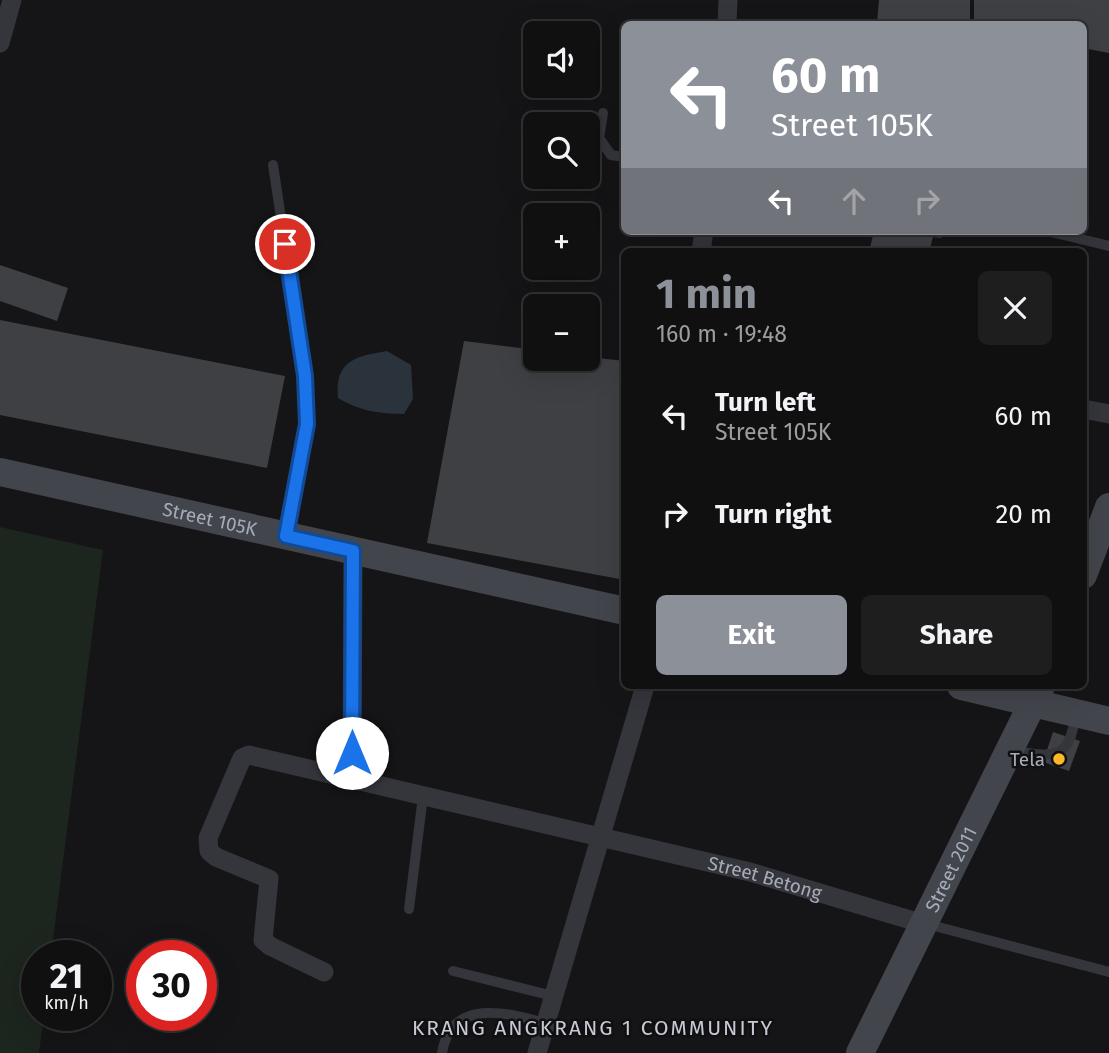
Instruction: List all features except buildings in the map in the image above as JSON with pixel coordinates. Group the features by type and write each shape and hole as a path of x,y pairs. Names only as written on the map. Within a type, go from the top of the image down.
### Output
{"main road":[{"name":"Street 105K","path":"0,472 621,610"},
{"path":"1087,565 1109,507"},
{"path":"990,689 1038,694 1075,712 1109,720"},
{"name":"Street 2011","path":"860,1053 1038,694"}],"street":[{"path":"1,38 12,0"},
{"path":"727,21 728,0"},
{"path":"1087,410 1109,414"},
{"path":"352,779 353,551"},
{"path":"537,1053 602,840 644,689"},
{"name":"Street Betong","path":"324,972 270,947 263,940 269,879 216,857 209,851 208,838 242,758 249,755 602,840 750,872 925,924"}],"lane":[{"path":"603,113 599,138 611,155 621,157"},
{"path":"273,165 305,376 307,424 286,536"},
{"path":"1064,235 1109,246"},
{"path":"1012,750 1046,756 1058,753 1066,747 1073,732 1075,712"},
{"path":"409,909 423,796"},
{"path":"925,924 1109,972"},
{"path":"453,971 553,996"},
{"path":"442,1053 445,1035 468,1014 507,1012 545,1023"}],"shaded area":[{"path":"387,351 411,365 413,399 404,414 370,411 338,398 340,375 350,362 366,355"},
{"path":"0,527 103,550 53,940 21,940 21,1031 42,1031 39,1053 0,1053"}],"place":[{"name":"Tela","path":"1059,759"}],"district":[{"name":"KRANG ANGKRANG 1 COMMUNITY","path":"593,1028"}],"route":[{"path":"285,244 305,376 307,424 286,536 353,551 352,753"}]}
